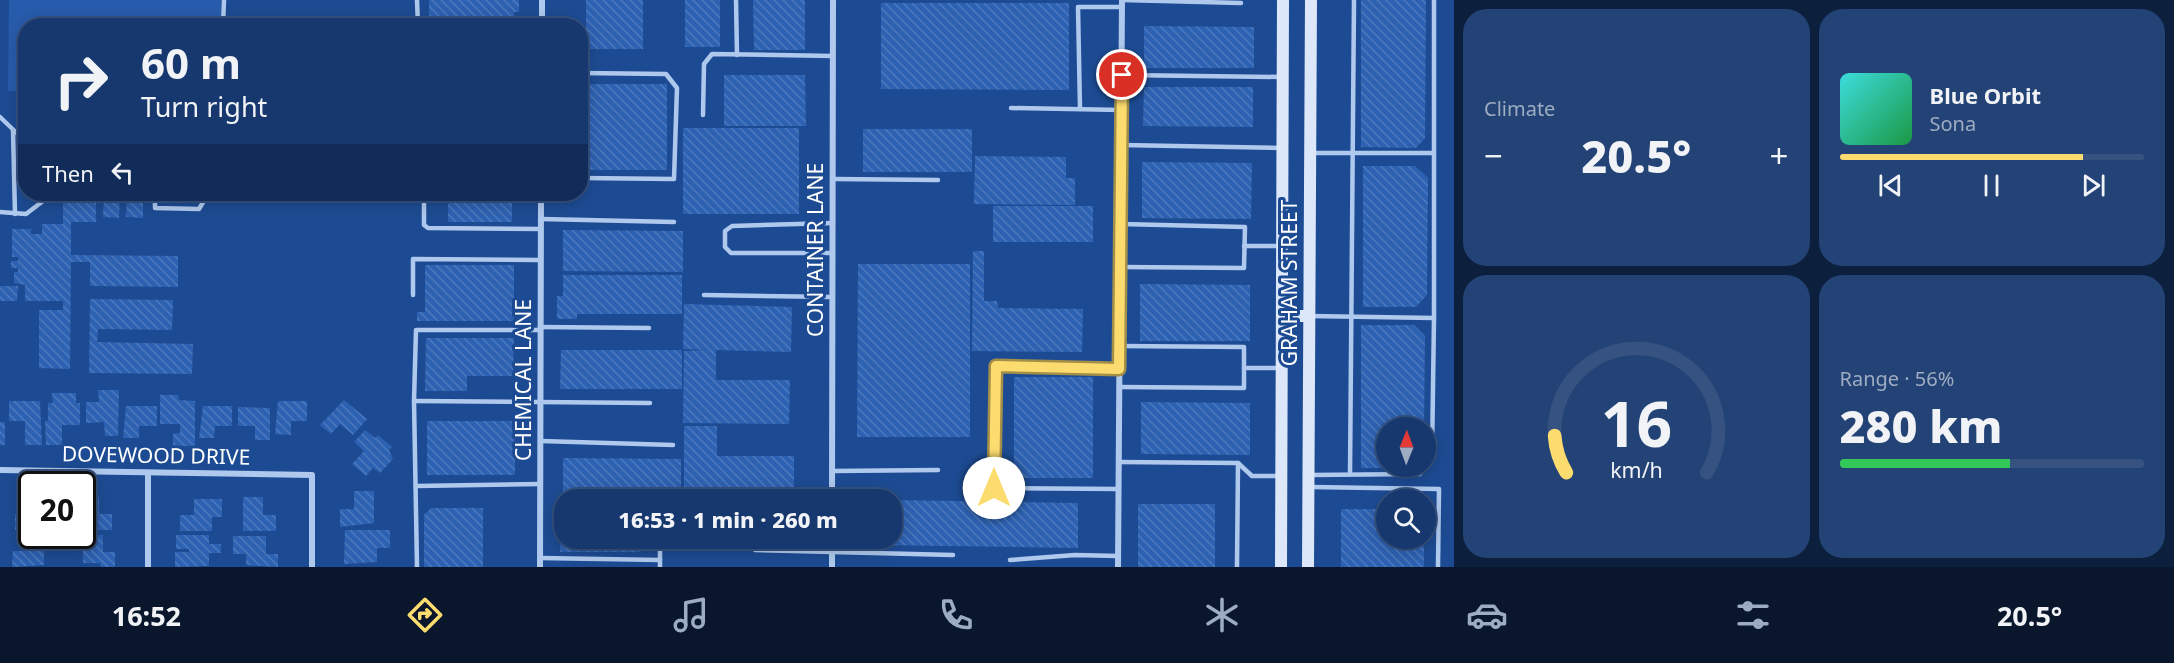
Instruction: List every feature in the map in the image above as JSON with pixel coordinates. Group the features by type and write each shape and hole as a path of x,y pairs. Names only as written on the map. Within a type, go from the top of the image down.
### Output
{"street":[{"path":"542,0 542,18"},
{"name":"CONTAINER LANE","path":"832,489 833,0"},
{"name":"GRAHAM STREET","path":"1281,567 1283,0"},
{"name":"GRAHAM STREET","path":"1308,567 1311,0"},
{"path":"1118,567 1122,2"},
{"name":"CHEMICAL LANE","path":"540,567 541,201"},
{"path":"1282,316 1309,316"},
{"name":"DOVEWOOD DRIVE","path":"0,471 312,476 312,567"},
{"path":"148,473 148,567"},
{"path":"832,550 832,567"}],"lane":[{"path":"223,18 224,0"},
{"path":"417,0 418,18"},
{"path":"736,0 736,55"},
{"path":"1350,474 1354,0"},
{"path":"1308,481 1350,474 1420,474 1432,457 1434,0"},
{"path":"1080,109 1078,7 1122,2 1241,3"},
{"path":"703,116 704,64 712,54 833,56"},
{"path":"588,73 666,74 677,88 674,179 588,178"},
{"path":"1122,75 1283,77"},
{"path":"1011,108 1122,110"},
{"path":"0,117 18,135"},
{"path":"13,130 15,214"},
{"path":"1121,145 1282,148"},
{"path":"1310,153 1434,153"},
{"path":"833,179 938,180"},
{"path":"0,212 26,214 43,201"},
{"path":"155,201 155,208 199,209 204,201"},
{"path":"424,201 424,225 428,228 541,229"},
{"path":"541,219 674,222"},
{"path":"833,224 732,226 725,231 725,247 731,253 833,253"},
{"path":"1120,267 1244,268 1245,227 1121,224"},
{"path":"1244,246 1282,246"},
{"path":"413,295 413,259 540,260"},
{"path":"704,295 832,297"},
{"path":"1309,316 1434,318"},
{"path":"417,567 414,401 416,330 649,328"},
{"path":"1119,387 1244,388 1244,347 1120,346"},
{"path":"1119,369 996,366 993,429 994,488 1119,489"},
{"path":"1244,368 1282,368"},
{"path":"414,401 650,403"},
{"path":"541,441 673,445"},
{"path":"1119,462 1238,463 1252,476 1281,476"},
{"path":"1237,567 1238,463"},
{"path":"832,471 938,470"},
{"path":"1308,481 1439,489 1438,567"},
{"path":"416,486 540,484"},
{"path":"660,549 660,567"},
{"path":"755,550 832,550 953,555"},
{"path":"1010,560 1075,555 1118,556"},
{"path":"540,558 660,560"}],"shaded area":[{"path":"9,0 221,0 221,18 18,18 18,91 8,91"}],"building":[{"path":"429,0 519,0 519,12 514,12 514,18 429,18"},
{"path":"586,0 643,0 643,49 588,49 588,18 586,18"},
{"path":"685,0 720,0 720,47 685,47"},
{"path":"753,0 805,0 805,50 754,50"},
{"path":"1361,0 1426,0 1425,138 1416,148 1361,147"},
{"path":"881,3 1069,3 1069,90 881,89"},
{"path":"1144,26 1254,27 1254,68 1144,68"},
{"path":"724,75 805,75 806,126 724,126"},
{"path":"588,84 667,84 667,170 588,170"},
{"path":"1144,87 1253,87 1253,127 1143,126"},
{"path":"683,128 799,128 799,214 683,214"},
{"path":"863,129 972,129 972,172 863,172"},
{"path":"975,156 1066,157 1066,178 1075,178 1075,205 974,204"},
{"path":"1142,162 1252,163 1251,219 1142,218"},
{"path":"1363,166 1415,166 1428,178 1427,295 1416,307 1363,307"},
{"path":"63,201 96,201 96,222 71,222 71,255 178,256 178,287 90,286 90,262 71,262 70,369 39,368 39,310 63,310 63,301 25,301 25,285 14,283 14,272 18,272 18,268 11,268 11,261 18,261 18,257 12,257 12,229 31,229 31,234 42,234 42,224 63,224"},
{"path":"104,201 120,201 119,218 103,217"},
{"path":"127,201 143,201 143,218 126,217"},
{"path":"448,201 512,201 512,222 448,222"},
{"path":"993,206 1093,206 1093,242 993,242"},
{"path":"563,230 683,231 683,272 563,271"},
{"path":"973,251 984,251 984,301 997,301 998,308 1083,309 1082,352 972,351"},
{"path":"858,264 970,264 970,437 857,437"},
{"path":"425,265 514,265 514,321 417,321 417,312 425,312"},
{"path":"563,275 682,275 682,314 577,314 577,319 557,319 557,296 563,296"},
{"path":"1140,284 1250,285 1250,341 1140,341"},
{"path":"0,286 18,286 17,301 0,301"},
{"path":"90,299 173,300 172,330 98,329 97,342 193,344 192,374 89,373"},
{"path":"684,304 792,307 791,352 716,350 716,380 790,380 789,424 683,423 684,351 708,350 683,349"},
{"path":"1361,325 1414,325 1425,336 1424,417 1376,417 1376,468 1361,468"},
{"path":"426,338 514,338 513,376 467,376 467,391 425,391"},
{"path":"561,350 682,350 682,389 560,389"},
{"path":"1014,377 1093,377 1093,478 1020,478 1014,472"},
{"path":"98,390 119,390 118,436 105,436 104,422 86,423 86,402 99,402"},
{"path":"52,393 76,393 76,403 80,403 80,425 62,425 62,445 46,445 45,421 48,421 48,403 53,403"},
{"path":"160,395 178,395 179,400 195,401 195,446 173,446 173,434 180,433 180,424 160,424"},
{"path":"344,400 367,419 353,435 340,424 331,434 320,425"},
{"path":"9,401 40,401 42,445 25,445 25,421 9,421"},
{"path":"278,401 307,401 307,421 291,421 291,435 275,434"},
{"path":"1141,402 1250,403 1250,455 1141,454"},
{"path":"126,406 157,406 157,426 139,426 139,438 123,438"},
{"path":"203,406 232,406 232,426 215,426 214,438 199,438"},
{"path":"238,407 270,408 270,440 255,440 255,426 238,426"},
{"path":"427,421 515,421 515,475 427,475"},
{"path":"0,422 5,422 5,445 0,445"},
{"path":"684,426 717,426 717,456 794,456 794,489 684,489"},
{"path":"365,430 375,438 378,435 392,447 389,450 393,459 380,473 373,468 366,476 352,464 364,451 354,442"},
{"path":"563,458 681,459 681,489 563,489"},
{"path":"354,491 374,491 374,523 340,527 340,509 354,509"},
{"path":"96,496 99,496 99,514 112,514 112,530 96,530"},
{"path":"243,497 263,497 263,515 276,515 276,531 243,531"},
{"path":"194,499 222,499 222,517 212,517 212,531 180,531 180,515 194,515"},
{"path":"902,500 1078,503 1078,548 902,545"},
{"path":"1138,504 1215,504 1215,567 1138,567"},
{"path":"431,508 483,508 483,567 424,567 424,515"},
{"path":"1341,509 1376,509 1376,549 1424,549 1424,567 1341,567"},
{"path":"15,514 18,514 18,530 15,530"},
{"path":"345,530 390,530 390,548 377,548 377,562 344,564"},
{"path":"96,535 103,535 103,552 115,552 115,567 101,567 100,563 83,563 83,551 72,551 72,549 96,549"},
{"path":"176,535 209,535 209,544 221,544 221,553 209,553 209,566 175,567 175,552 189,552 189,549 176,549"},
{"path":"233,536 266,536 266,554 278,554 278,567 246,565 246,554 233,554"},
{"path":"25,549 44,549 44,565 12,567 13,551 25,551"},
{"path":"560,549 640,549 640,552 560,552"},
{"path":"683,549 704,549 704,551 683,551"}],"route":[{"path":"994,488 993,429 996,366 1119,369 1122,75"}]}
